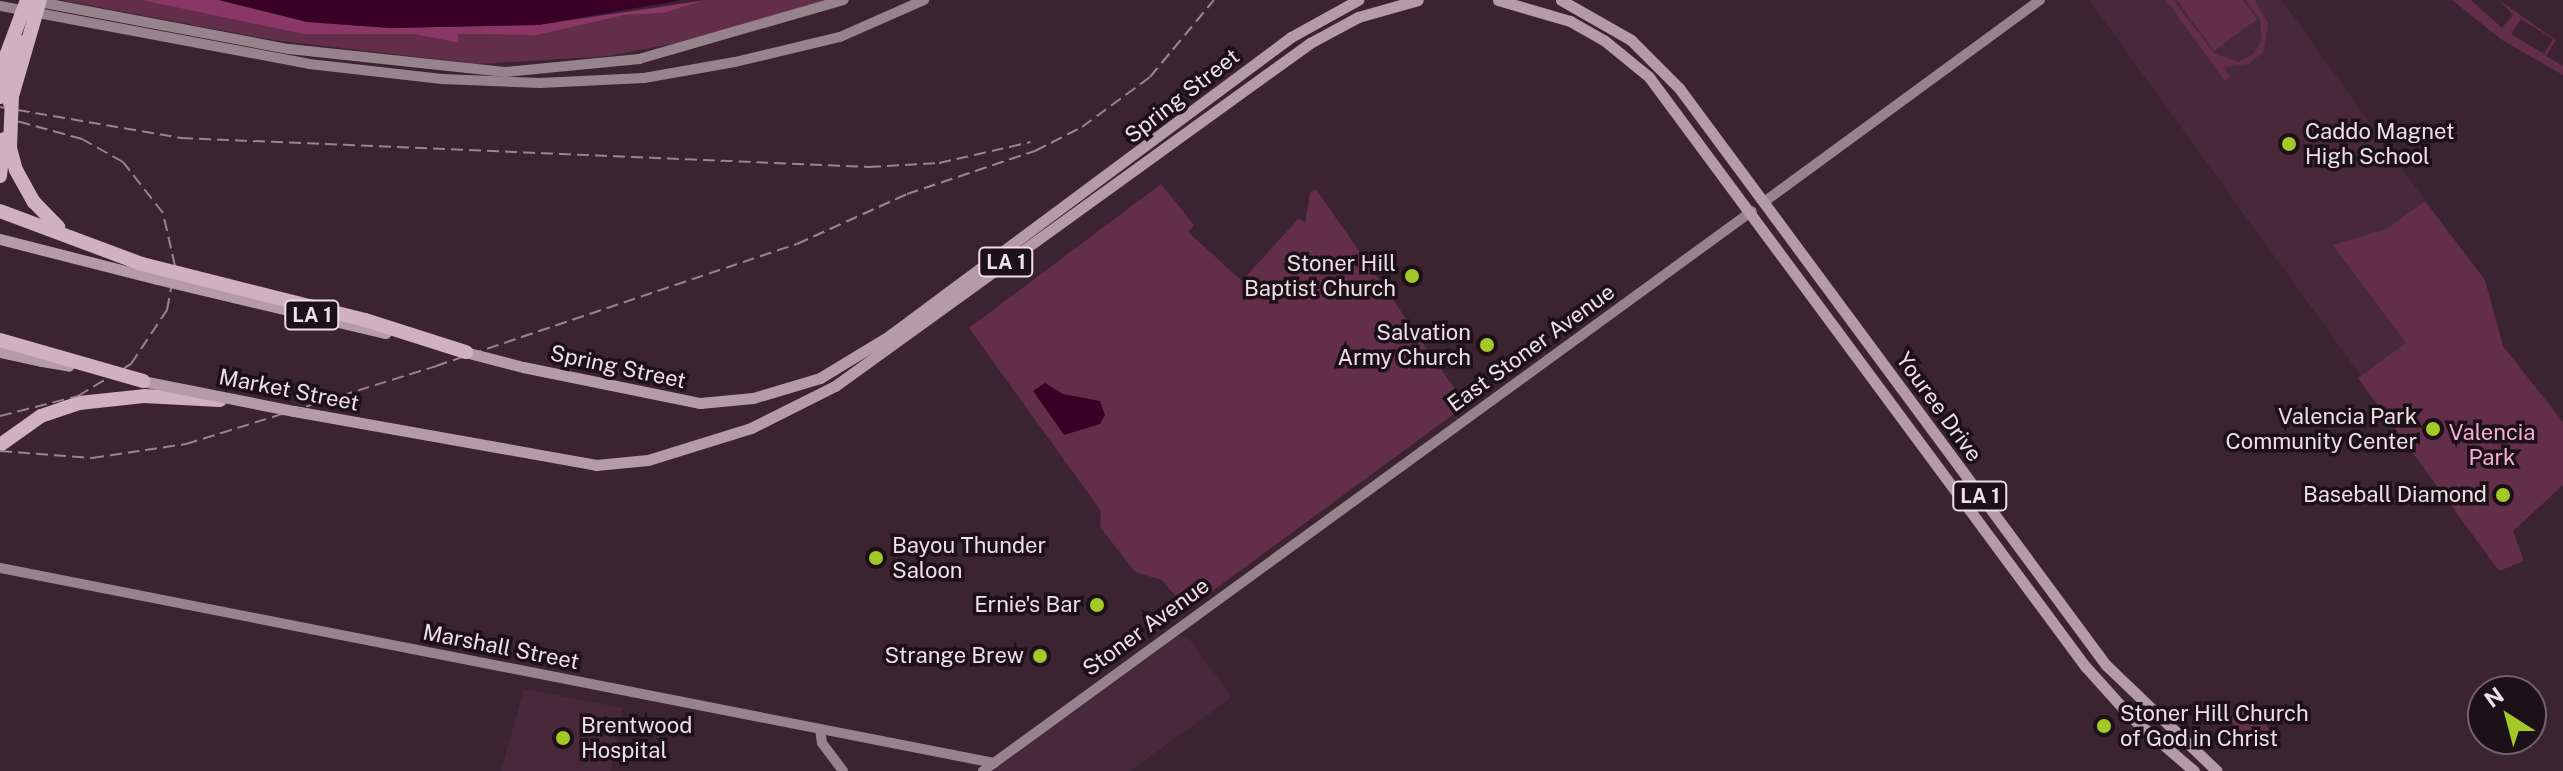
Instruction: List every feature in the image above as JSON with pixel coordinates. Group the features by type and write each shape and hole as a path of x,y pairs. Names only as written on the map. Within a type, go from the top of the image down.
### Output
{"highway":[{"path":"0,176 6,96 29,0"},
{"path":"0,47 40,0"},
{"path":"0,72 26,19"},
{"path":"6,96 10,148 20,180 34,202 84,246 157,279"},
{"path":"0,211 142,264 365,320 466,352"},
{"path":"0,340 143,381"},
{"path":"0,445 41,416 95,400 174,396 245,402"}],"main road":[{"name":"Spring Street","path":"0,239 523,367 700,403 753,398 820,378 940,299 1291,37 1358,0"},
{"name":"Spring Street","path":"570,463 648,460 751,428 812,400 1310,43 1358,17 1418,0"},
{"name":"LA 1","path":"1498,0 1570,21 1628,58 1664,94 1752,211"},
{"name":"LA 1","path":"1561,0 1620,32 1663,69 1764,202"},
{"path":"1752,211 1764,202"},
{"name":"Youree Drive","path":"1764,202 2116,677 2217,771"},
{"name":"Youree Drive","path":"1752,211 2099,683 2194,771"},
{"name":"Market Street","path":"0,352 570,463"},
{"path":"1967,505 1980,496"}],"street":[{"path":"29,0 289,49 505,72 639,59 844,0"},
{"path":"0,6 309,64 442,79 540,83 644,78 768,55 840,37 924,0"},
{"path":"1764,202 2040,0"},
{"name":"East Stoner Avenue","path":"1332,516 1752,211"},
{"name":"Stoner Avenue","path":"983,771 1332,516"},
{"name":"Marshall Street","path":"0,568 994,763"},
{"path":"820,729 822,743 843,771"}],"shaded area":[{"path":"141,0 219,0 307,22 390,28 538,25 706,0 664,13 625,15 537,35 458,34 459,43 414,34 303,34"},
{"path":"219,0 682,0 538,25 390,28 308,22"},
{"name":"Caddo Magnet High School","path":"2089,0 2282,0 2425,201 2386,229 2406,343 2361,376"},
{"path":"1045,383 1063,394 1100,401 1105,415 1100,424 1064,435 1033,391"},
{"path":"1179,635 1190,640 1230,694 1228,700 1130,771 992,771"},
{"name":"Brentwood Hospital","path":"524,689 623,708 611,771 501,771"}],"green space":[{"path":"61,0 141,0 303,34 414,34 459,43 457,34 537,35 625,15 664,13 706,0 826,0 677,43 608,56 479,64 273,40"},
{"path":"2166,0 2173,0 2214,53 2238,62 2253,54 2262,40 2260,20 2246,0 2255,0 2268,23 2264,51 2249,64 2223,67 2230,77 2225,81"},
{"path":"2177,0 2243,0 2257,19 2214,51"},
{"path":"2452,0 2471,0 2502,28 2513,15 2499,0 2556,40 2546,56 2563,66 2563,75 2502,40","holes":["2521,19 2553,39 2544,54 2511,34"]},
{"path":"1161,184 1194,225 1188,232 1242,281 1299,218 1305,223 1310,193 1316,189 1466,405 1192,606 1184,606 1162,580 1135,572 1100,527 1101,511 969,328"},
{"name":"Valencia Park","path":"2425,201 2485,280 2503,346 2563,422 2563,485 2513,531 2524,561 2499,571 2358,378 2406,343 2333,245 2386,229"},
{"path":"2251,704 2272,733 2250,748 2229,719"}],"railway":[{"path":"0,451 92,458 186,444 436,366 797,244 907,194 1035,151 1082,127 1150,77 1214,0"},
{"path":"0,107 181,138 869,167 939,163 1031,142"},
{"path":"0,416 78,396 131,364 167,310 175,266 163,213 123,162 82,139 6,118"}],"place":[{"name":"Caddo Magnet High School","path":"2289,144"},
{"name":"Stoner Hill Baptist Church","path":"1412,276"},
{"name":"Salvation Army Church","path":"1487,345"},
{"name":"Valencia Park Community Center","path":"2433,429"},
{"name":"Baseball Diamond","path":"2503,495"},
{"name":"Bayou Thunder Saloon","path":"876,558"},
{"name":"Ernie's Bar","path":"1097,605"},
{"name":"Strange Brew","path":"1040,656"},
{"name":"Stoner Hill Church of God in Christ","path":"2104,726"},
{"name":"Brentwood Hospital","path":"563,738"}]}
